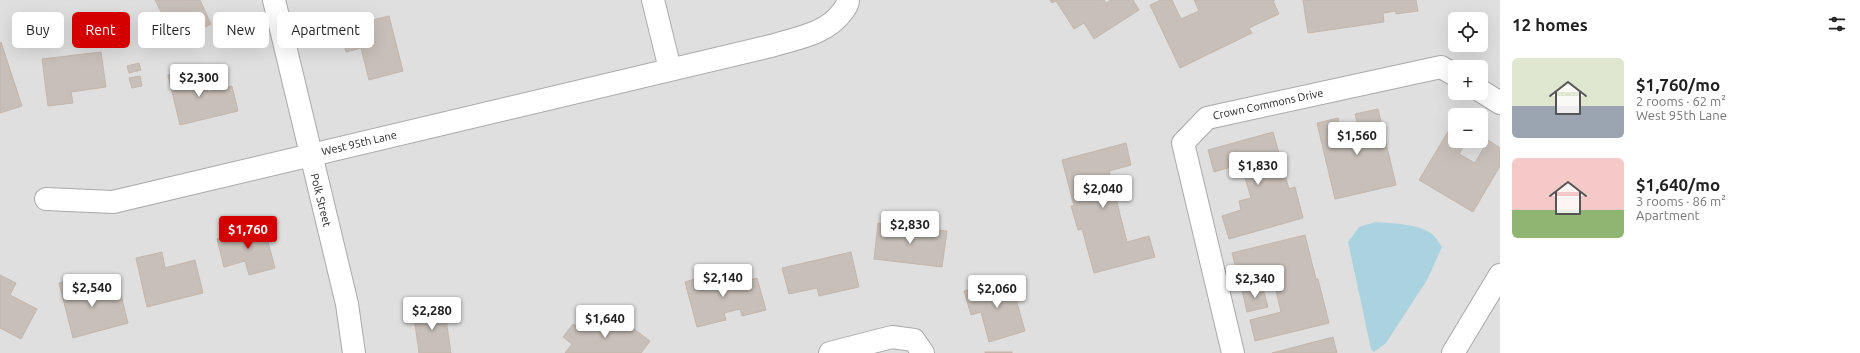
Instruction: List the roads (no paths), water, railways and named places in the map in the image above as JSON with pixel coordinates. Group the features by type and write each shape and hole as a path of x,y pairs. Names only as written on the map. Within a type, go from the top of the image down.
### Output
{"street":[{"name":"Polk Street","path":"274,0 347,304 354,353"},
{"path":"653,0 670,69"},
{"name":"West 95th Lane","path":"46,199 113,202 310,154 771,46 822,30 838,19 848,4 848,0"},
{"name":"Crown Commons Drive","path":"1232,353 1183,143 1207,118 1441,67 1448,71"},
{"path":"1488,95 1500,102"},
{"path":"1453,353 1500,275"},
{"path":"830,353 892,337 914,340 924,353"}],"water":[{"path":"1375,222 1420,228 1433,235 1442,247 1427,280 1386,343 1374,352 1371,349 1348,242 1359,227"}]}
